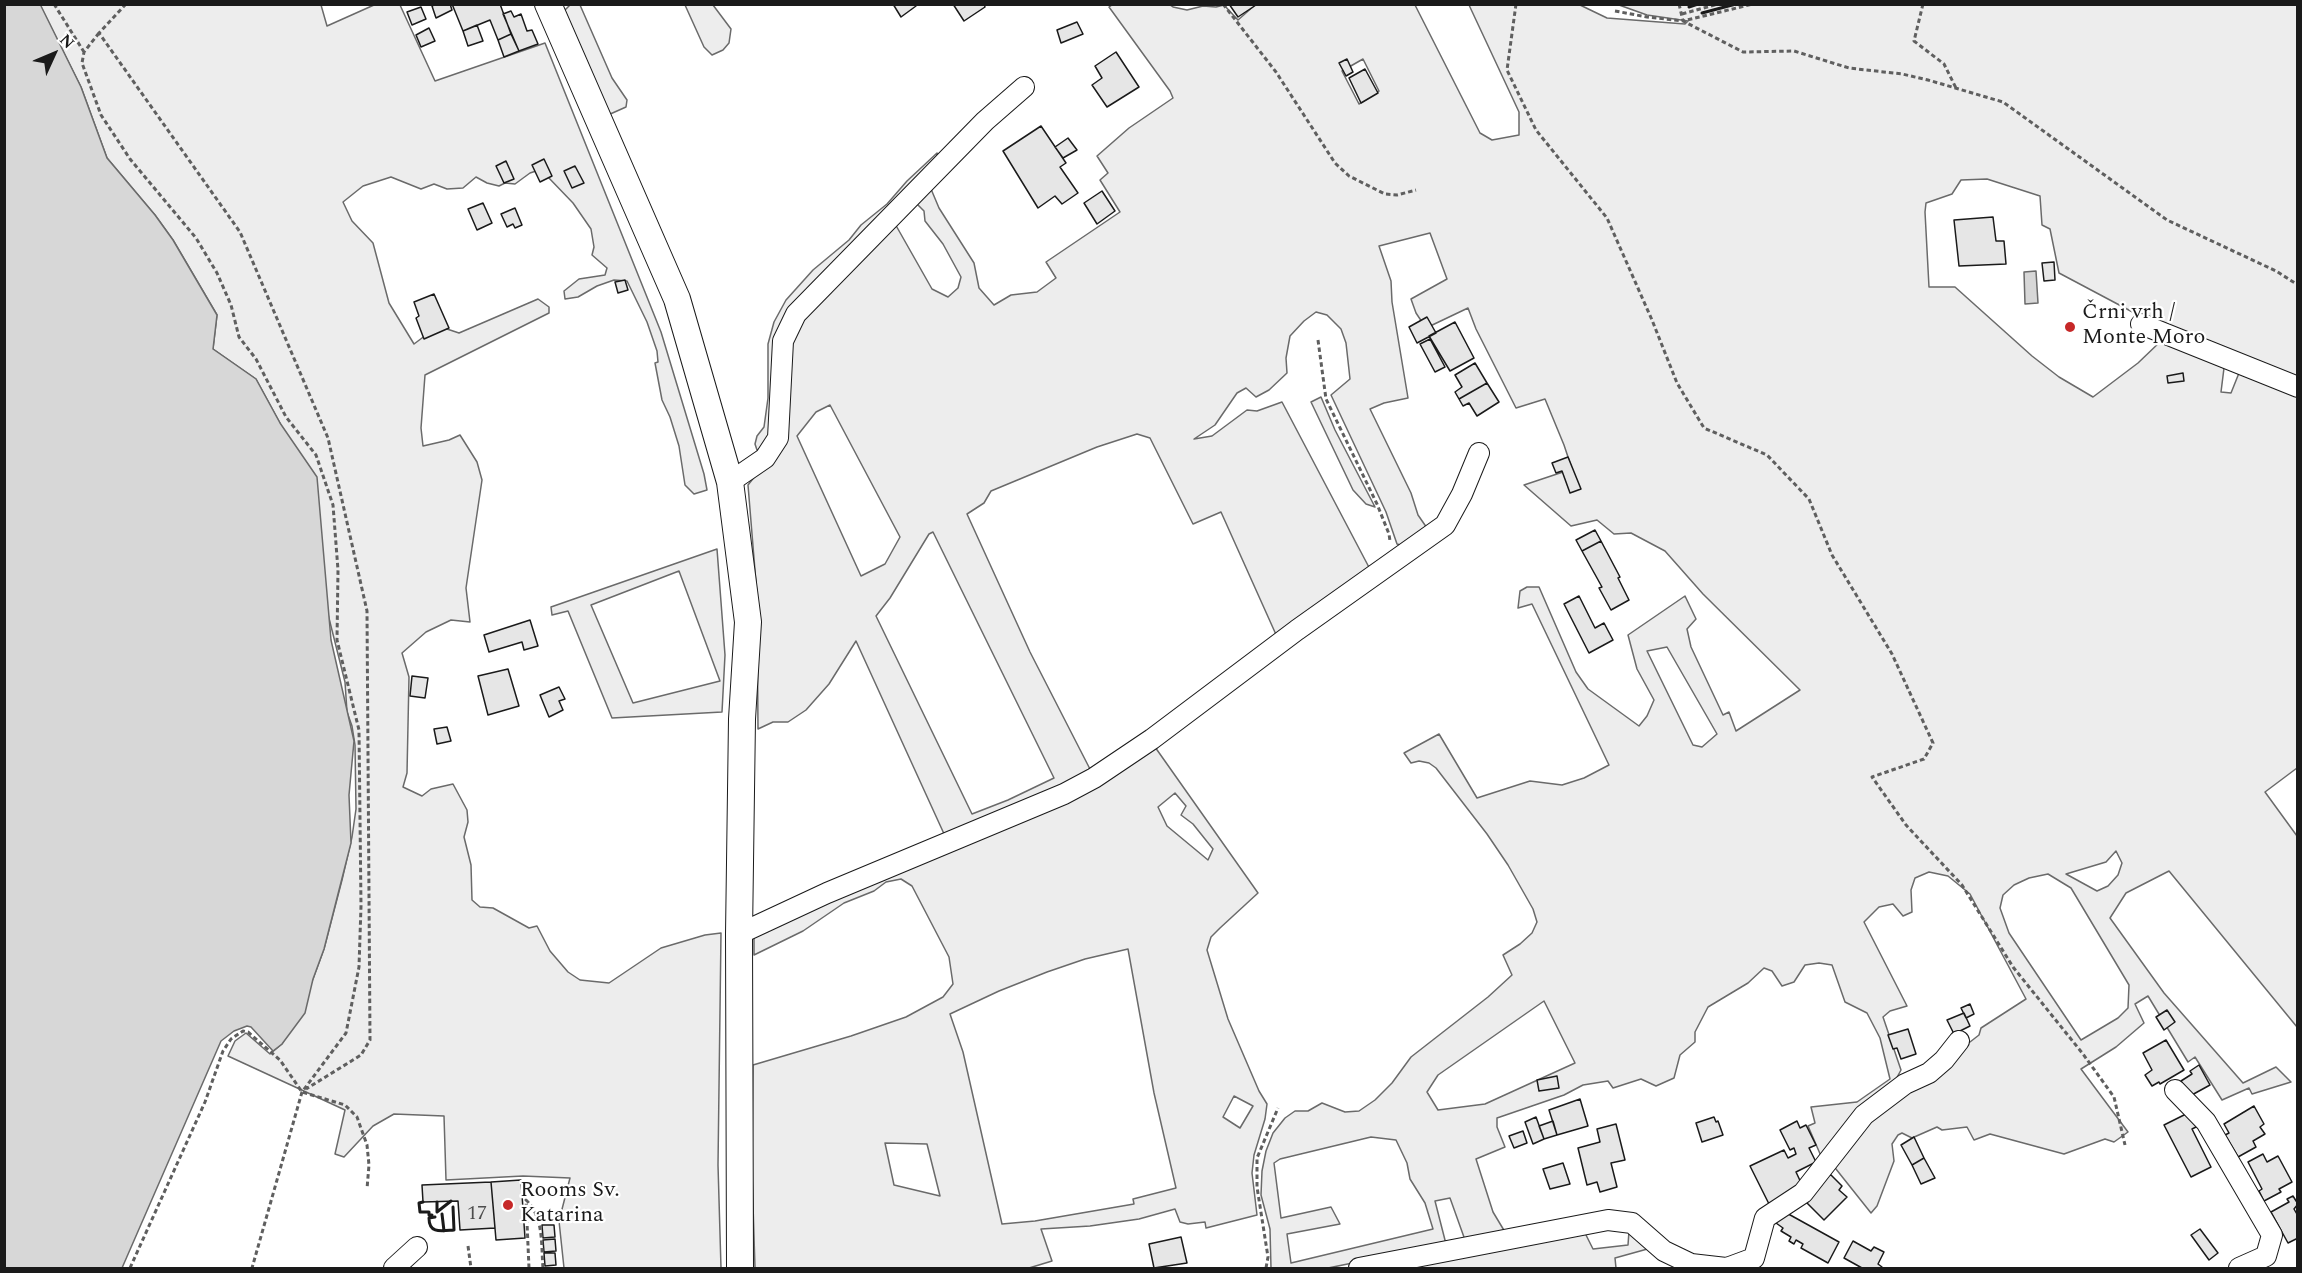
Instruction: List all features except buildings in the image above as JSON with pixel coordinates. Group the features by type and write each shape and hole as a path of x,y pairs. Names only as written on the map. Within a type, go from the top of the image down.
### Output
{"main road":[{"path":"548,4 677,299 730,482 748,622 742,720 739,934 740,1269"}],"street":[{"path":"730,482 765,458 778,438 783,341 796,314 985,121 1024,87"},
{"path":"2141,324 2298,387"},
{"path":"739,934 826,893 1064,794 1094,778 1152,739 1297,630 1446,525 1479,453"},
{"path":"1359,1269 1608,1220 1632,1222 1664,1251 1691,1264 1727,1269 1754,1258 1765,1218 1803,1193 1864,1115 1905,1084 1929,1072 1944,1060 1959,1041"},
{"path":"2175,1090 2206,1122 2272,1235 2266,1256 2239,1269"},
{"path":"394,1269 417,1247"}],"path":[{"path":"54,4 84,52"},
{"path":"126,4 84,52 82,63 101,115 130,159 196,238 207,255 231,305 239,337 256,358 286,417 316,455 333,505 338,570 337,640 359,730 361,906 359,967 346,1033 302,1092 252,1269"},
{"path":"1223,4 1276,72 1335,163 1349,177 1385,194 1397,195 1416,190"},
{"path":"1516,4 1507,70 1536,130 1607,218 1652,320 1677,384 1704,428 1767,455 1809,499 1832,555 1892,654 1919,710 1933,743 1924,759 1872,777 1906,825 1962,885 2013,967 2083,1054 2114,1097 2125,1145"},
{"path":"1679,4 1683,21"},
{"path":"1682,14 1718,4"},
{"path":"1615,11 1683,21 1753,4"},
{"path":"1923,4 1914,41 1944,64 1956,88"},
{"path":"1683,21 1743,52 1794,51 1849,68 1902,74 2003,102 2167,219 2276,271 2298,285"},
{"path":"99,33 240,231 327,438 368,611 370,1040 361,1055 302,1092"},
{"path":"1318,340 1326,399 1389,534 1392,564"},
{"path":"130,1269 205,1102 217,1065 231,1039 243,1031 248,1032 280,1060 302,1092 345,1105 357,1117 367,1145 369,1165 367,1189"},
{"path":"1266,1269 1268,1257 1257,1187 1257,1158 1278,1108"},
{"path":"529,1269 526,1200 533,1207 540,1223 543,1269"},
{"path":"468,1246 471,1269"}],"shaded area":[{"path":"40,4 81,87 107,158 173,240 217,315 213,349 256,379 280,423 317,477 331,640 354,741 349,795 351,843 305,1013 282,1044 273,1051 251,1027 247,1026 234,1031 221,1041 122,1268 5,1268 4,5"},
{"path":"40,5 321,5 327,26 374,5 400,5 435,81 545,43 661,332 707,490 694,494 685,485 679,446 662,400 655,363 658,362 657,351 647,322 627,281 614,280 597,286 578,297 565,299 564,291 579,279 605,275 607,268 592,255 594,247 591,229 573,203 547,176 539,170 530,173 515,184 505,183 499,186 476,177 463,188 447,189 434,184 421,189 391,177 363,186 343,202 352,221 373,243 389,303 414,344 438,326 459,333 538,299 549,307 549,313 425,375 421,428 423,446 460,435 477,462 482,480 466,588 470,622 451,620 426,632 402,653 409,677 407,773 403,787 422,796 431,789 453,784 467,810 468,822 464,837 471,865 472,900 480,907 493,908 529,928 537,926 550,951 568,972 580,980 609,983 661,948 705,935 721,933 718,1165 721,1268 564,1268 559,1221 570,1178 523,1176 446,1180 444,1116 394,1114 373,1126 344,1157 335,1154 345,1110 228,1056 235,1041 246,1033 270,1054 282,1044 313,979 324,949 352,837 356,809 355,745 347,712 345,682 280,423 256,379 213,349 217,315 173,240 107,158 81,87"},
{"path":"570,5 580,5 612,78 627,100 626,107 608,115 564,11"},
{"path":"685,5 713,5 731,29 729,43 723,50 712,55 704,47"},
{"path":"1112,5 1170,5 1187,10 1203,6 1224,5 1238,20 1255,5 1415,5 1480,133 1492,140 1519,135 1519,112 1469,5 1580,5 1607,18 1685,24 1688,21 1647,15 1619,5 2297,5 2297,380 2157,325 2059,273 2050,229 2042,225 2040,196 1987,179 1961,180 1952,194 1926,203 1925,212 1929,287 1955,287 2032,356 2059,377 2093,397 2138,363 2162,340 2224,368 2221,392 2231,393 2239,373 2297,395 2297,768 2265,792 2297,836 2297,1027 2169,871 2126,893 2110,918 2164,993 2243,1083 2276,1067 2291,1082 2252,1094 2249,1088 2222,1100 2195,1057 2188,1062 2148,996 2135,1004 2144,1023 2116,1047 2081,1069 2128,1132 2114,1142 2105,1139 2064,1154 1990,1134 1974,1140 1967,1127 1942,1130 1937,1127 1912,1138 1902,1133 1892,1144 1894,1161 1877,1206 1871,1213 1832,1164 1858,1129 1979,1035 1981,1028 2026,999 1970,894 1948,876 1929,872 1915,878 1911,890 1912,912 1903,916 1893,904 1879,907 1864,922 1907,1006 1890,1011 1883,1017 1901,1070 1895,1081 1821,1156 1808,1126 1815,1123 1811,1107 1857,1102 1890,1079 1880,1038 1867,1013 1845,1002 1832,965 1819,963 1805,965 1794,982 1782,986 1772,971 1764,968 1748,983 1708,1007 1695,1032 1695,1042 1680,1055 1674,1078 1656,1086 1641,1079 1613,1088 1608,1081 1583,1085 1564,1095 1497,1118 1497,1127 1505,1147 1476,1159 1493,1212 1505,1232 1465,1240 1450,1198 1435,1201 1446,1244 1328,1268 1271,1268 1270,1229 1261,1195 1262,1171 1273,1133 1285,1118 1295,1111 1308,1111 1322,1103 1345,1112 1359,1111 1375,1100 1392,1083 1411,1057 1488,997 1512,975 1503,955 1532,933 1537,922 1533,909 1508,865 1436,768 1429,763 1419,761 1411,763 1404,753 1439,734 1477,798 1530,781 1562,785 1584,778 1609,765 1532,604 1518,608 1520,591 1527,587 1539,587 1576,672 1588,689 1639,726 1647,716 1654,700 1637,669 1628,635 1685,596 1696,619 1687,629 1691,647 1723,715 1729,712 1736,731 1800,690 1703,594 1665,551 1631,533 1614,534 1597,520 1571,526 1524,485 1572,469 1564,445 1545,399 1516,408 1476,329 1468,308 1426,328 1416,313 1411,299 1447,279 1430,233 1379,246 1391,281 1392,302 1408,398 1384,403 1370,409 1411,493 1418,515 1427,528 1404,546 1397,544 1386,512 1331,395 1350,379 1346,343 1341,329 1327,315 1316,312 1290,336 1286,358 1287,373 1269,390 1256,397 1246,388 1237,393 1215,425 1194,439 1212,436 1247,410 1257,411 1282,402 1372,573 1278,639 1221,512 1193,524 1150,438 1137,434 1097,447 991,491 984,503 967,514 1030,652 1092,773 945,836 856,641 829,684 806,710 788,722 773,722 758,729 757,595 748,485 763,466 788,345 804,314 894,222 932,289 948,297 958,288 961,277 943,244 925,221 924,211 914,201 931,189 939,208 974,263 979,288 994,305 1011,295 1037,292 1056,278 1046,262 1120,212 1100,180 1108,173 1097,156 1129,128 1173,98 1109,7","holes":["1363,59 1379,91 1359,104 1342,71","830,405 900,537 885,564 861,576 797,436 816,412","933,532 1054,778 972,814 876,616 890,598 929,534","1667,647 1717,734 1702,747 1693,745 1647,651","2116,851 2122,863 2118,875 2108,886 2097,891 2066,874 2106,862","2048,874 2071,888 2129,985 2128,1008 2118,1018 2081,1040 2009,933 2000,908 2003,895 2014,885 2029,878","1544,1001 1575,1063 1485,1104 1438,1110 1427,1092 1438,1075","1371,1137 1396,1140 1407,1163 1410,1179 1425,1203 1433,1229 1291,1263 1287,1234 1340,1224 1331,1207 1281,1218 1274,1163 1280,1159"]},
{"path":"937,153 942,159 790,314 772,432 762,449 757,450 755,444 757,436 764,427 768,398 768,344 774,322 786,300 813,270 849,240 861,225 887,204 907,181"},
{"path":"2036,271 2038,303 2025,304 2024,272"},
{"path":"1321,397 1335,430 1375,507 1366,504 1353,490 1311,402"},
{"path":"717,549 725,655 722,712 612,718 568,611 552,615 551,607","holes":["679,571 720,681 633,703 591,605"]},
{"path":"1155,747 1258,893 1211,937 1207,950 1228,1019 1259,1091 1267,1104 1254,1155 1252,1173 1257,1215 1206,1228 1205,1222 1188,1224 1180,1222 1175,1209 1139,1219 1090,1226 1041,1229 1052,1261 1029,1268 755,1268 752,1173 753,1065 906,1017 943,997 953,984 949,957 912,886 901,879 886,882 874,891 844,903 803,931 754,955 754,935","holes":["1175,793 1186,806 1181,815 1193,824 1213,849 1208,860 1167,826 1158,807","1128,949 1154,1093 1176,1188 1133,1199 1134,1204 1035,1221 1002,1224 963,1052 950,1014 999,991 1085,959","1234,1096 1253,1106 1240,1128 1223,1117","885,1143 927,1144 940,1196 894,1185"]},
{"path":"1582,1227 1593,1249 1628,1245 1629,1231 1651,1248 1615,1258 1616,1268 1376,1268"}],"wall":[{"path":"1689,7 1698,4"},
{"path":"1702,13 1736,4"},
{"path":"437,1202 437,1212 451,1201"},
{"path":"423,1202 419,1203 420,1212 429,1212 429,1215 432,1215"},
{"path":"435,1217 429,1218 433,1229 454,1230 453,1207"},
{"path":"442,1214 444,1231"}],"place":[{"name":"Črni vrh / Monte Moro","path":"2070,327"},
{"name":"Rooms Sv. Katarina","path":"508,1205"}]}
